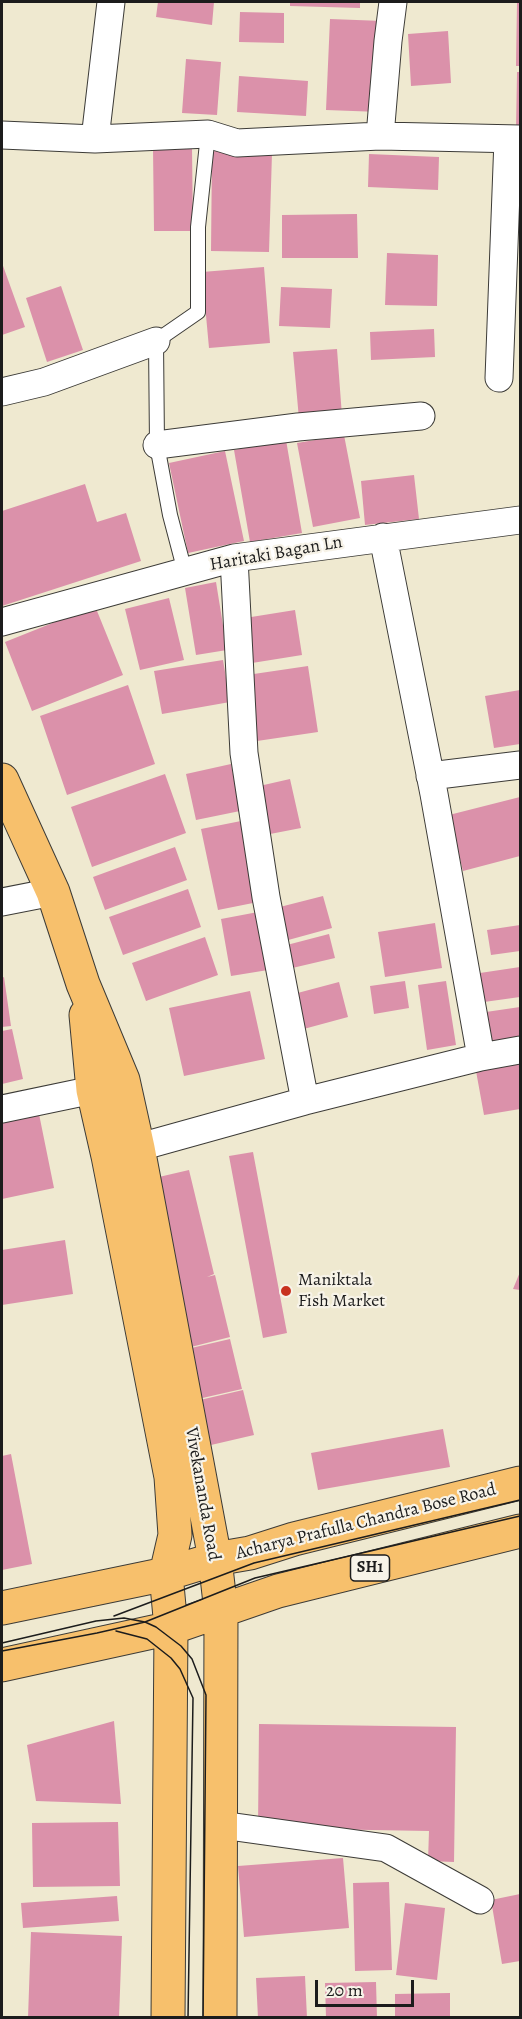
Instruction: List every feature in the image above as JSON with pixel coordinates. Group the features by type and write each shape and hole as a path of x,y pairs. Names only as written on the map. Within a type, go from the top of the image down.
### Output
{"main road":[{"name":"Vivekananda Road","path":"2,780 53,892 82,984 123,1080 123,1152 171,1477 175,1535 166,1574 171,1628 168,2018"},
{"name":"Vivekananda Road","path":"82,984 93,1090 123,1152 214,1558 221,1612 220,2018"},
{"name":"Acharya Prafulla Chandra Bose Road","path":"2,1608 166,1574 214,1558 250,1553 294,1539 520,1483"},
{"name":"SH1","path":"2,1665 171,1628 278,1591 520,1530"}],"street":[{"path":"95,139 111,2"},
{"path":"380,136 393,2"},
{"path":"2,135 95,139 208,134 237,143 380,136 514,139 499,378"},
{"path":"2,392 44,382 156,341"},
{"path":"158,445 298,427 421,416"},
{"name":"Haritaki Bagan Ln","path":"2,621 234,558 520,520"},
{"path":"382,537 430,776 481,1057"},
{"path":"234,558 244,753 266,897 305,1101"},
{"path":"430,776 520,765"},
{"path":"2,902 53,892"},
{"path":"123,1152 305,1101 481,1057 520,1050"},
{"path":"2,1109 93,1090 123,1080"},
{"path":"221,1825 386,1848 480,1900"}],"lane":[{"path":"185,572 170,515 158,445 156,341 198,312 198,227 208,134"}],"building":[{"path":"158,2 214,2 212,25 156,17"},
{"path":"290,2 360,2 360,8 290,6"},
{"path":"517,2 520,2 520,66 516,66"},
{"path":"240,12 284,13 284,43 239,42"},
{"path":"330,19 383,21 380,112 326,110"},
{"path":"448,31 451,83 411,86 408,34"},
{"path":"186,59 221,62 217,115 182,113"},
{"path":"517,72 520,72 520,130 516,130"},
{"path":"239,76 308,81 306,116 237,112"},
{"path":"153,148 192,148 193,231 154,231"},
{"path":"212,151 272,153 269,252 211,251"},
{"path":"369,154 439,157 438,190 368,187"},
{"path":"357,214 358,258 282,258 282,215"},
{"path":"387,253 438,255 437,306 385,305"},
{"path":"2,263 25,327 2,335"},
{"path":"264,267 270,343 209,348 202,272"},
{"path":"61,286 83,350 47,362 26,298"},
{"path":"281,287 332,289 330,328 279,326"},
{"path":"434,329 435,357 371,360 370,332"},
{"path":"337,349 342,416 299,419 293,352"},
{"path":"344,435 360,518 313,527 297,443"},
{"path":"286,440 302,533 250,542 234,450"},
{"path":"225,451 244,541 188,553 169,463"},
{"path":"414,475 419,519 365,525 361,481"},
{"path":"85,484 97,522 126,513 141,561 2,606 2,511"},
{"path":"216,582 227,650 196,655 185,588"},
{"path":"169,598 184,660 140,670 125,609"},
{"path":"95,606 123,675 32,711 5,642"},
{"path":"295,610 302,655 252,663 245,618"},
{"path":"223,660 230,702 162,714 154,671"},
{"path":"308,666 318,732 257,741 247,675"},
{"path":"128,685 155,764 67,795 40,716"},
{"path":"520,690 520,744 494,748 485,696"},
{"path":"231,764 240,811 196,820 186,774"},
{"path":"165,774 186,833 92,867 71,807"},
{"path":"290,779 301,828 265,835 255,787"},
{"path":"520,797 520,856 463,871 449,815"},
{"path":"241,821 258,902 218,910 201,829"},
{"path":"175,847 187,880 105,910 93,877"},
{"path":"188,889 201,927 123,955 109,917"},
{"path":"323,896 332,928 281,942 272,909"},
{"path":"258,912 268,970 231,976 221,919"},
{"path":"435,923 442,968 385,977 378,932"},
{"path":"520,925 520,951 491,955 487,930"},
{"path":"329,934 335,958 288,969 283,946"},
{"path":"205,937 218,975 146,1001 132,963"},
{"path":"520,967 520,997 484,1002 480,973"},
{"path":"4,977 11,1026 2,1027 2,978"},
{"path":"405,981 409,1008 374,1014 370,986"},
{"path":"446,981 456,1045 427,1050 418,985"},
{"path":"339,982 348,1017 300,1030 290,995"},
{"path":"250,991 265,1059 184,1076 169,1008"},
{"path":"520,1007 520,1045 492,1050 486,1012"},
{"path":"12,1029 23,1079 2,1084 2,1031"},
{"path":"520,1063 520,1109 484,1115 476,1071"},
{"path":"39,1114 54,1188 2,1199 2,1122"},
{"path":"253,1152 287,1333 263,1338 229,1156"},
{"path":"189,1170 214,1274 207,1277 215,1275 230,1337 187,1348 146,1180"},
{"path":"65,1240 73,1294 2,1305 2,1250"},
{"path":"520,1272 520,1290 513,1289"},
{"path":"230,1339 242,1389 198,1399 187,1349"},
{"path":"243,1390 254,1435 211,1445 200,1400"},
{"path":"443,1429 450,1467 318,1490 311,1453"},
{"path":"11,1454 32,1564 2,1570 2,1456"},
{"path":"114,1721 121,1804 36,1801 27,1745"},
{"path":"259,1724 456,1727 454,1862 428,1861 429,1831 258,1828"},
{"path":"118,1822 120,1886 33,1887 32,1823"},
{"path":"343,1858 349,1928 244,1937 238,1866"},
{"path":"389,1882 392,1970 355,1971 353,1883"},
{"path":"520,1894 520,1961 502,1964 491,1900"},
{"path":"117,1896 119,1921 23,1928 21,1903"},
{"path":"405,1903 445,1908 437,1980 396,1975"},
{"path":"31,1932 122,1936 119,2018 28,2018"},
{"path":"305,1976 307,2018 258,2018 256,1978"},
{"path":"376,1982 377,2018 326,2018 325,1983"},
{"path":"450,1993 450,2018 395,2018 395,1994"}],"tram line":[{"path":"114,1616 254,1563 520,1500"},
{"path":"2,1651 145,1622 255,1578 520,1516"},
{"path":"2,1643 96,1621 124,1618 145,1622 156,1627 181,1646 192,1659 206,1695 203,2018"},
{"path":"116,1631 147,1639 171,1658 180,1669 193,1698 188,2018"}],"place":[{"name":"Maniktala Fish Market","path":"286,1291"}]}
